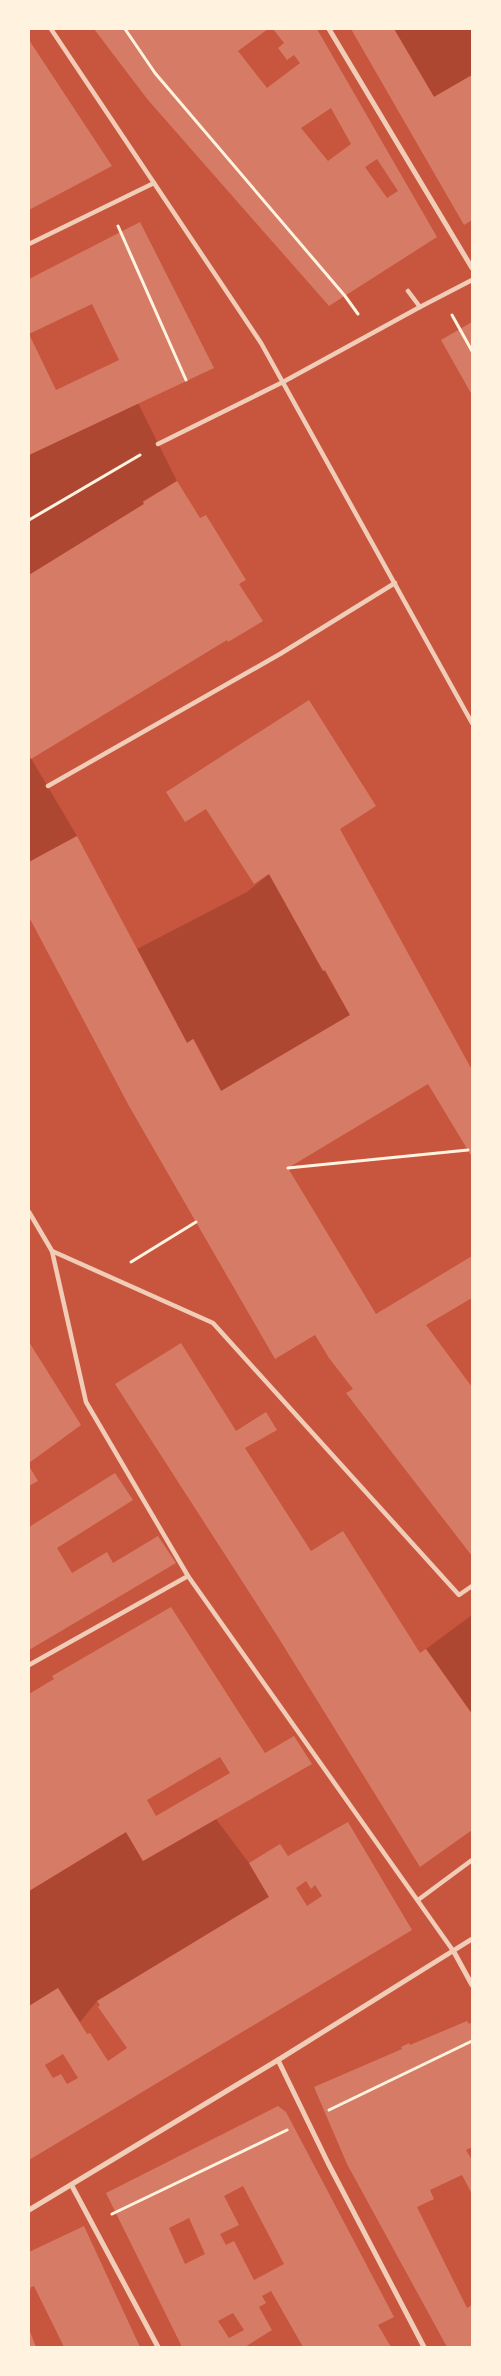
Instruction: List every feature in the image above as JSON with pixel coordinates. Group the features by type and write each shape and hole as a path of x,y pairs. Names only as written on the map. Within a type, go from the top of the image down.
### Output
{"street":[{"path":"51,29 261,343 472,722"},
{"path":"329,29 472,268"},
{"path":"29,244 154,183"},
{"path":"158,444 284,382 472,280"},
{"path":"408,291 420,307"},
{"path":"48,786 280,654 395,583"},
{"path":"29,1212 52,1251 86,1402 188,1576 418,1900 454,1952 472,1985"},
{"path":"52,1251 213,1323 460,1595 472,1586"},
{"path":"29,1665 188,1576"},
{"path":"418,1900 472,1860"},
{"path":"29,2210 72,2186 278,2060 454,1952 472,1939"},
{"path":"278,2060 328,2163 424,2347"},
{"path":"72,2186 158,2347"}],"path":[{"path":"125,29 155,73 345,296"},
{"path":"108,205 186,380"},
{"path":"441,296 472,351"},
{"path":"29,520 158,444"},
{"path":"288,1168 468,1150"},
{"path":"108,1276 196,1222"},
{"path":"322,2113 472,2041"},
{"path":"92,2223 295,2126"}],"shaded area":[{"path":"394,29 472,29 472,75 434,97"},
{"path":"138,403 177,481 143,501 144,504 29,575 29,455"},
{"path":"29,755 77,836 29,862"},
{"path":"269,874 350,1015 221,1091 194,1039 187,1043 137,949 247,892"},
{"path":"472,1615 472,1714 426,1649"},
{"path":"216,1819 249,1863 269,1897 97,2001 80,2022 58,1988 29,2006 29,1891 126,1832 143,1861"}],"building":[{"path":"94,29 268,29 238,51 267,88 300,63 294,55 287,60 278,48 284,43 273,29 317,29 437,237 329,306 148,100","holes":["331,108 351,144 328,161 301,128","377,159 398,191 387,198 365,167"]},
{"path":"351,29 394,29 434,97 472,75 472,220 464,225"},
{"path":"29,40 112,166 29,210"},
{"path":"140,222 214,368 29,455 29,334 29,279","holes":["92,304 119,360 56,390 29,334"]},
{"path":"472,322 472,395 441,340"},
{"path":"177,481 200,518 206,515 246,580 239,584 263,621 228,642 227,640 31,759 29,755 29,575 144,504 143,502"},
{"path":"309,700 376,806 340,829 472,1070 472,1157 428,1084 288,1168 376,1314 472,1256 472,1298 426,1325 472,1387 472,1556 346,1393 353,1389 329,1358 315,1335 275,1359 129,1106 29,917 29,862 77,836 187,1043 193,1039 221,1091 350,1015 269,874 254,884 206,809 185,822 166,792"},
{"path":"29,1342 81,1425 29,1463"},
{"path":"181,1343 236,1431 266,1412 277,1430 245,1448 311,1551 343,1531 420,1653 426,1649 472,1714 472,1830 420,1867 278,1637 115,1384"},
{"path":"29,1466 38,1481 29,1486"},
{"path":"115,1473 133,1500 57,1548 72,1573 107,1552 113,1563 158,1536 176,1563 29,1650 29,1527"},
{"path":"171,1607 265,1753 294,1736 312,1764 143,1861 126,1832 29,1891 29,1694 54,1679 52,1676","holes":["220,1757 230,1773 156,1816 147,1800"]},
{"path":"348,1822 412,1930 29,2160 29,2006 58,1988 87,2034 90,2033 108,2061 127,2048 98,2007 100,2005 97,2001 269,1897 249,1863 280,1844 288,1856","holes":["306,1881 311,1889 315,1885 322,1896 307,1906 296,1888","63,2054 78,2078 67,2084 61,2074 53,2078 45,2065"]},
{"path":"467,2021 469,2024 472,2022 472,2147 466,2150 472,2160 472,2194 462,2175 430,2190 434,2199 417,2207 467,2308 472,2305 472,2347 447,2347 347,2164 314,2087 402,2049 401,2047 409,2043 410,2045"},
{"path":"278,2106 286,2112 394,2317 378,2325 391,2347 303,2347 271,2291 262,2296 266,2303 259,2307 272,2330 245,2347 182,2347 106,2193","holes":["243,2186 284,2264 254,2280 234,2241 226,2245 220,2234 239,2225 224,2196","189,2218 205,2254 185,2264 169,2228","233,2313 244,2330 229,2338 218,2321"]},
{"path":"84,2226 140,2347 64,2347 34,2286 31,2287 29,2295 29,2252"},
{"path":"29,2329 36,2347 29,2347"}]}
